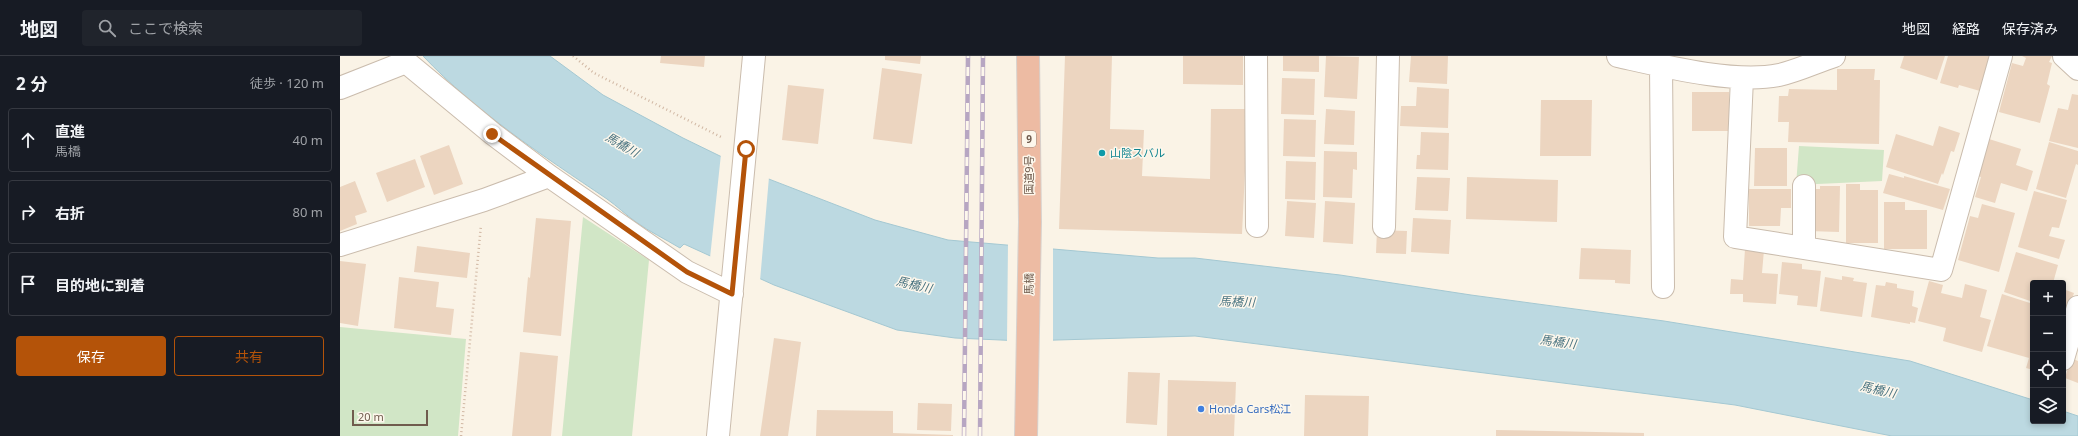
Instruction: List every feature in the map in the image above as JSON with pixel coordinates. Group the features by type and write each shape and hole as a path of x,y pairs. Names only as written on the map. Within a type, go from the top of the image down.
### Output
{"highway":[{"name":"国道9号","path":"1028,56 1030,222"},
{"name":"馬橋","path":"1026,436 1030,222"}],"street":[{"path":"718,436 754,56"},
{"path":"1256,56 1257,226"},
{"path":"1384,226 1388,56"},
{"path":"1618,56 1661,66 1742,78 1780,75 1834,56"},
{"path":"1742,78 1735,238 1941,270 2001,56"},
{"path":"2064,56 2078,69"},
{"path":"340,88 406,62 492,134 549,176 687,272 733,285"},
{"path":"1661,66 1663,287"},
{"path":"340,245 484,200 549,176"},
{"path":"1804,186 1804,248"},
{"path":"2066,352 2074,333 2078,307"}],"path":[{"path":"573,56 594,73 746,149"},
{"path":"461,436 484,200"}],"green space":[{"path":"1799,146 1884,150 1882,181 1796,185"},
{"path":"583,217 649,260 632,436 562,436"},
{"path":"340,327 466,339 458,436 340,436"}],"water":[{"name":"馬橋川","path":"423,56 550,56 603,95 683,138 761,176 875,220 948,240 1158,258 1195,258 1340,275 1471,295 1664,321 1910,361 2030,399 2030,424 2066,424 2066,412 2078,416 2078,436 1892,436 1735,405 1195,336 1023,341 955,338 897,330 774,285 684,244 680,248 641,226 607,199 534,149 488,115 444,77"}],"pier":[{"path":"721,154 769,177 760,281 710,258"},
{"path":"1008,243 1053,247 1053,342 1007,342"}],"building":[{"path":"661,56 705,56 704,67 660,63"},
{"path":"885,56 921,56 920,64 885,60"},
{"name":"山陰スバル","path":"1065,56 1112,56 1110,129 1144,130 1142,176 1210,179 1211,109 1248,109 1242,234 1059,229"},
{"path":"1183,56 1243,56 1243,85 1183,84"},
{"path":"1283,56 1319,56 1319,72 1283,71"},
{"path":"1326,56 1359,57 1357,99 1324,97"},
{"path":"1411,56 1448,56 1447,84 1409,82"},
{"path":"1904,56 1945,56 1937,80 1900,68"},
{"path":"1948,56 1990,56 1980,91 1959,85 1958,88 1940,83"},
{"path":"2022,56 2052,56 2049,62 2052,63 2047,84 2050,86 2040,123 1999,112 2012,63 2023,66 2026,58"},
{"path":"882,68 922,74 912,144 873,139"},
{"path":"1837,69 1875,69 1874,80 1880,80 1879,144 1788,142 1789,122 1778,122 1779,96 1788,96 1789,89 1837,90"},
{"path":"1282,78 1315,79 1314,115 1281,114"},
{"path":"788,85 824,89 818,144 782,140"},
{"path":"1417,87 1449,89 1448,128 1400,126 1401,106 1416,106"},
{"path":"1692,92 1729,92 1729,131 1692,131"},
{"path":"2072,94 2078,95 2078,148 2049,141 2058,108 2068,110"},
{"path":"1541,100 1592,100 1591,156 1540,156"},
{"path":"1326,109 1355,111 1354,145 1324,144"},
{"path":"1284,119 1316,120 1315,157 1283,156"},
{"path":"1939,126 1960,133 1954,152 1951,151 1943,175 1942,173 1938,184 1886,167 1896,134 1933,146"},
{"path":"1421,132 1449,133 1448,170 1416,169 1417,155 1420,155"},
{"path":"1989,139 2021,149 2016,165 2033,171 2027,191 2001,183 1995,203 1975,197 1981,177 1977,176"},
{"path":"2049,142 2078,151 2078,165 2076,164 2066,198 2036,189"},
{"path":"449,145 463,184 434,195 420,156"},
{"path":"1755,148 1787,148 1787,186 1754,186"},
{"path":"1324,151 1357,152 1357,170 1353,169 1352,198 1323,197"},
{"path":"415,159 425,187 387,202 376,173"},
{"path":"1286,161 1316,162 1315,200 1285,199"},
{"path":"1889,174 1904,178 1904,176 1950,189 1943,210 1883,193"},
{"path":"1417,177 1450,178 1448,211 1415,210"},
{"path":"1467,177 1558,180 1557,222 1466,219"},
{"path":"355,181 367,212 355,216 357,224 340,231 340,187"},
{"path":"1846,184 1860,184 1860,190 1878,190 1878,243 1846,243"},
{"path":"1820,186 1840,186 1839,232 1808,231 1809,189 1820,189"},
{"path":"1749,189 1791,189 1791,208 1781,208 1780,226 1749,226"},
{"path":"2034,191 2067,200 2059,228 2052,227 2049,236 2065,240 2059,259 2018,247"},
{"path":"1287,201 1316,203 1314,238 1285,236"},
{"path":"1325,201 1355,203 1353,244 1323,242"},
{"path":"1884,202 1905,202 1905,210 1927,210 1927,249 1884,249"},
{"path":"1982,204 2015,213 1999,272 1958,260 1970,216 1978,218"},
{"path":"536,218 571,221 561,336 523,332 528,277 530,278"},
{"path":"1413,218 1451,220 1449,254 1411,252"},
{"path":"1377,230 1407,231 1406,254 1376,253"},
{"path":"417,246 470,253 467,278 414,272"},
{"path":"1581,248 1631,250 1630,284 1615,283 1615,280 1579,279"},
{"path":"1745,249 1764,250 1762,273 1778,274 1776,304 1743,302 1743,294 1730,294 1731,279 1743,280"},
{"path":"2016,252 2058,265 2054,280 2030,280 2030,301 2004,292"},
{"path":"340,261 366,264 358,326 340,323"},
{"path":"1782,262 1802,264 1802,269 1821,271 1817,307 1797,305 1798,296 1779,294"},
{"path":"1842,276 1854,278 1853,281 1867,283 1862,317 1820,311 1825,277 1842,280"},
{"path":"399,277 439,282 436,307 454,309 451,335 394,328"},
{"path":"1929,281 1943,285 1941,293 1962,298 1965,284 1987,290 1980,317 1991,320 1982,352 1943,341 1946,328 1918,321"},
{"path":"1886,282 1897,284 1897,288 1914,291 1912,306 1918,308 1915,323 1910,322 1910,324 1871,317 1876,285 1885,286"},
{"path":"2066,290 2074,293 2068,313 2066,312"},
{"path":"2002,294 2030,303 2030,369 2026,368 2029,358 1987,346"},
{"path":"774,338 801,342 788,436 760,436"},
{"path":"520,352 558,356 551,436 512,436"},
{"path":"2071,358 2078,361 2078,383 2066,378"},
{"path":"1128,372 1160,373 1157,425 1126,423"},
{"name":"Honda Cars松江","path":"1168,380 1236,382 1234,436 1167,436"},
{"path":"1305,395 1369,396 1368,436 1304,436"},
{"path":"918,403 952,404 951,431 917,430"},
{"path":"817,410 893,411 893,433 953,436 816,436"},
{"path":"1496,430 1644,433 1644,436 1496,436"}],"railway":[{"path":"964,436 968,56"},
{"path":"980,436 983,56"}],"place":[{"name":"山陰スバル","path":"1102,153"},
{"name":"Honda Cars松江","path":"1201,409"}],"route":[{"path":"492,134 549,176 687,272 732,294 746,149"}]}
